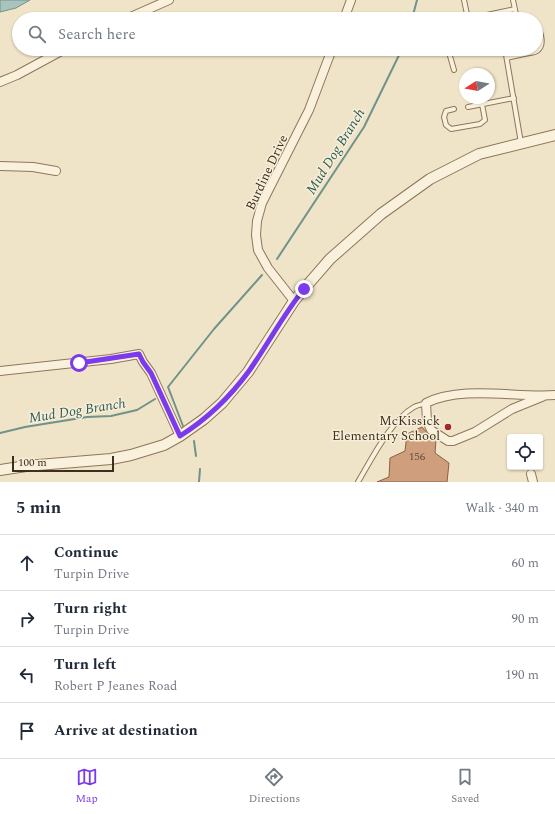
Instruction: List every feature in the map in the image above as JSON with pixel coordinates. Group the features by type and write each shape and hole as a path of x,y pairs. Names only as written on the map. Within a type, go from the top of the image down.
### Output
{"street":[{"path":"142,12 169,0"},
{"path":"347,12 351,0"},
{"path":"0,82 17,75 52,56"},
{"name":"Burdine Drive","path":"294,301 268,268 258,250 256,235 257,221 262,203 309,110 329,56"},
{"path":"0,470 26,466 111,459 131,455 164,444 180,436 204,419 227,397 248,372 294,301 335,254 381,214 430,179 479,154 555,135"},
{"path":"0,166 33,167 56,171"},
{"path":"0,371 79,363 139,354 151,373 180,436"},
{"path":"544,396 512,409 475,432 453,441 448,441 431,430 427,421 426,403 443,397 483,393 555,396"}],"lane":[{"path":"464,0 467,12"},
{"path":"513,0 516,12"},
{"path":"501,12 515,9"},
{"path":"450,56 454,70"},
{"path":"516,56 507,58 521,143"},
{"path":"495,102 514,98"},
{"path":"454,109 446,111 444,117 446,125 451,129 480,124 485,120 482,104 468,107"},
{"path":"358,482 394,425 403,415 414,407 426,403"}],"water":[{"path":"0,0 30,0 16,8 0,12"}],"building":[{"path":"422,427 436,440 435,453 449,463 447,482 377,482 389,477 390,458 405,451 407,434"}],"waterway":[{"name":"Mud Dog Branch","path":"414,12 417,0"},
{"name":"Mud Dog Branch","path":"277,259 364,127 399,56"},
{"name":"Mud Dog Branch","path":"183,426 168,387 214,329 262,275"},
{"name":"Mud Dog Branch","path":"0,433 25,427 87,417 111,416 137,410 155,399"},
{"path":"194,441 196,456"},
{"path":"199,482 200,469"}],"place":[{"name":"McKissick Elementary School","path":"448,427"}],"route":[{"path":"79,363 139,354 151,373 180,436 190,430 222,403 248,372 294,301 304,289"}]}
